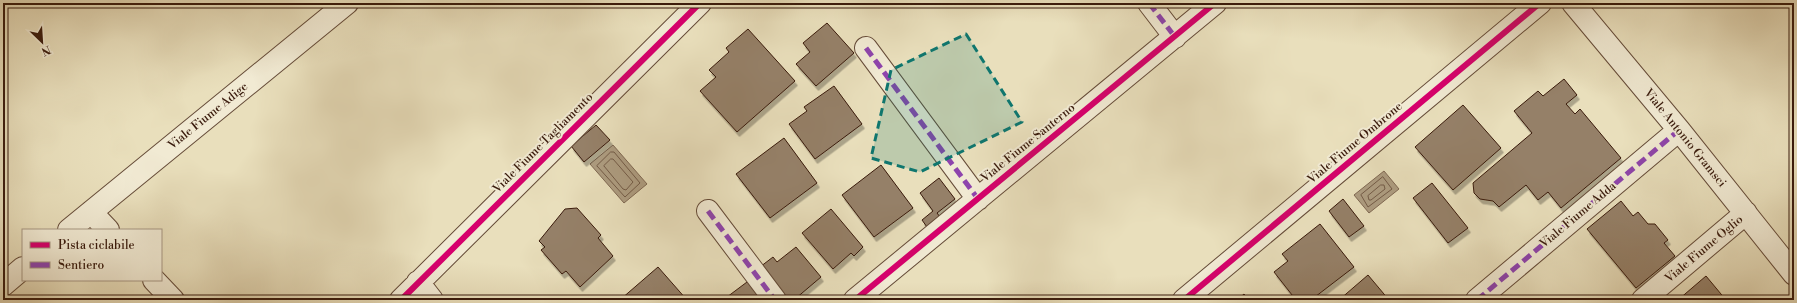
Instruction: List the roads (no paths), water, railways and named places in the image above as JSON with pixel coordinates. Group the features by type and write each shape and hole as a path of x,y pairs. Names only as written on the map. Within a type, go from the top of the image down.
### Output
{"street":[{"name":"Viale Fiume Adige","path":"70,229 347,3"},
{"name":"Viale Fiume Tagliamento","path":"402,300 418,282 700,3"},
{"path":"1149,3 1174,37"},
{"name":"Viale Fiume Santerno","path":"854,300 1214,3"},
{"name":"Viale Fiume Ombrone","path":"1184,300 1540,3"},
{"name":"Viale Antonio Gramsci","path":"1573,3 1680,130 1794,274"},
{"path":"866,48 978,199"},
{"name":"Viale Fiume Adda","path":"1477,300 1680,130"},
{"path":"708,211 775,300"},
{"path":"91,212 107,229"},
{"name":"Viale Fiume Oglio","path":"1643,300 1746,213"},
{"path":"3,285 22,269"},
{"path":"155,281 173,300"},
{"path":"418,282 432,300"}],"water":[{"path":"613,145 647,184 624,203 590,164"},
{"path":"1384,171 1399,189 1369,213 1354,195"}]}
